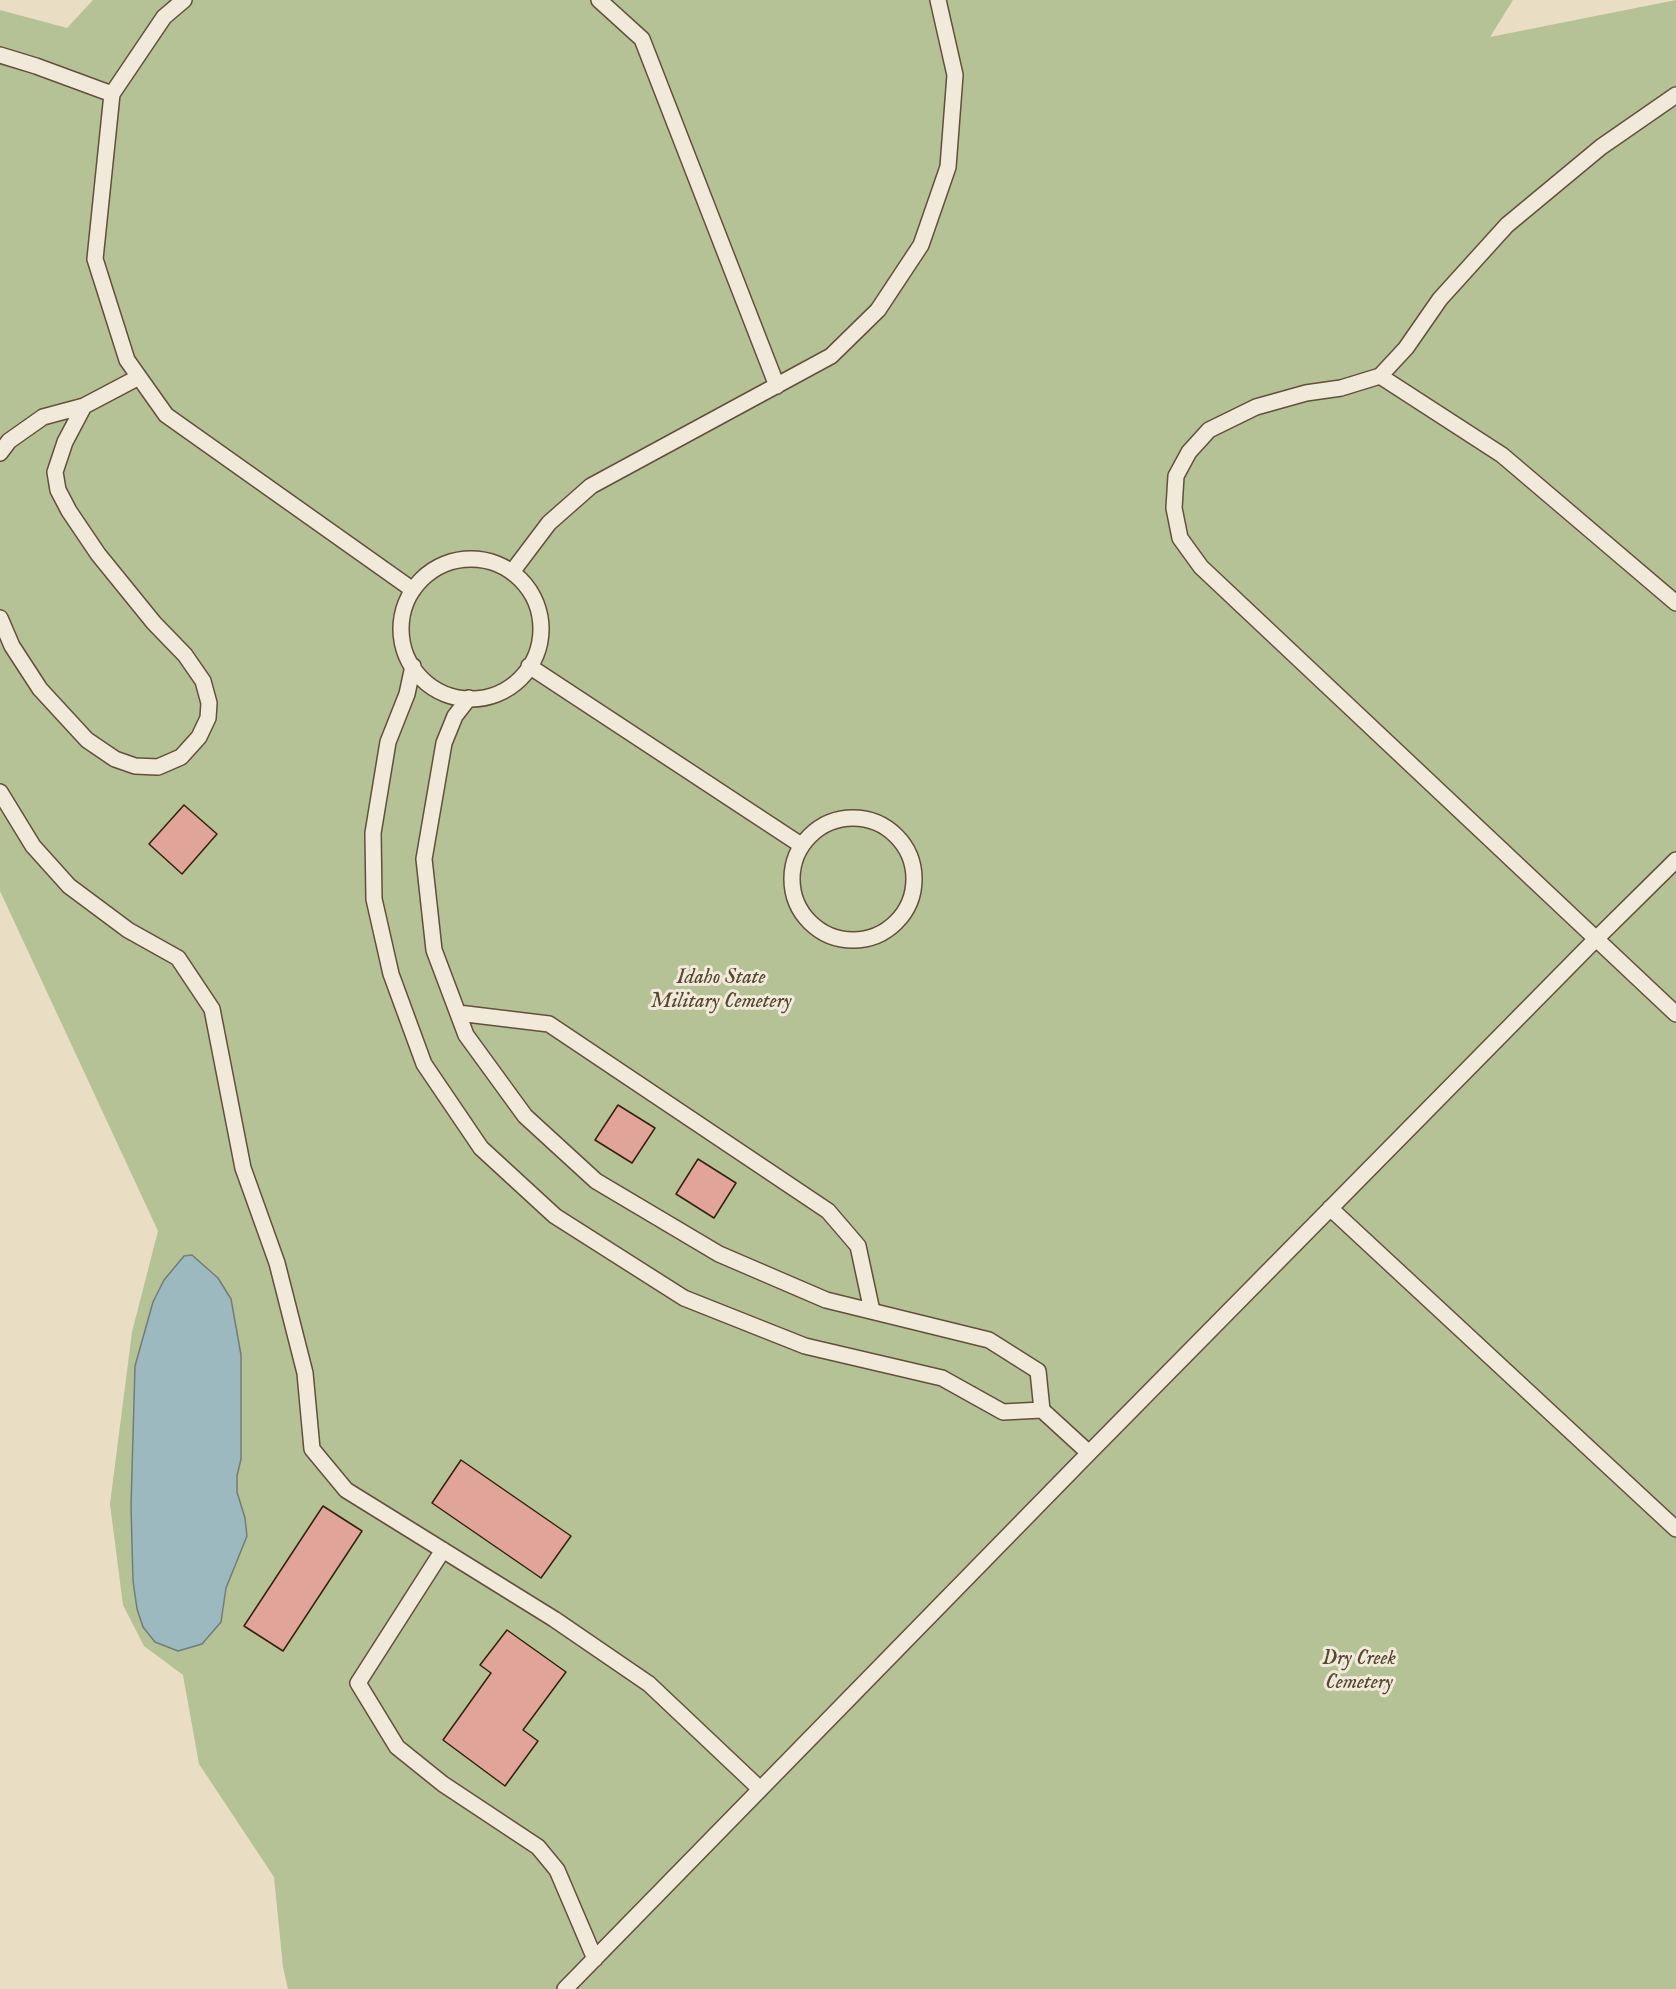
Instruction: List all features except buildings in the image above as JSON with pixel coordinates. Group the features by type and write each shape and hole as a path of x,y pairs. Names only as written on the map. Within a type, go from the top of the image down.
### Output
{"lane":[{"path":"184,0 164,17 112,94 95,259 127,360 166,415 413,590"},
{"path":"599,0 642,39 777,386"},
{"path":"512,572 549,523 591,486 831,356 878,310 921,245 948,167 955,75 938,0"},
{"path":"0,56 36,66 112,94"},
{"path":"1676,95 1601,147 1506,225 1440,298 1406,348 1380,376 1341,388 1306,393 1256,407 1209,430 1189,452 1176,476 1174,508 1180,538 1201,567 1676,1014"},
{"path":"1380,376 1502,455 1676,603"},
{"path":"0,453 9,441 43,417 84,406 139,377"},
{"path":"0,618 12,646 40,689 87,740 115,759 135,766 158,767 181,757 199,737 208,718 209,703 203,681 185,655 154,624 98,555 69,512 58,490 55,472 65,442 84,406"},
{"path":"476,558 500,564 512,572 532,593 540,614 541,636 535,657 523,676 506,690 486,697 469,698 443,693 423,679 408,660 401,636 403,612 413,590 430,572 451,561 476,558"},
{"path":"413,666 407,694 388,742 373,833 374,899 391,974 424,1064 481,1148 555,1216 684,1298 805,1346 942,1378 1003,1412 1042,1410"},
{"path":"529,666 801,845"},
{"path":"469,698 455,716 444,743 424,859 434,950 466,1035 525,1116 596,1181 719,1254 826,1300 989,1340 1038,1371 1042,1410 1089,1453"},
{"path":"0,792 33,846 69,886 128,930 178,958 212,1009 243,1168 277,1263 305,1373 312,1449 346,1490 554,1619 649,1684 759,1788"},
{"path":"853,817 873,820 890,830 904,844 912,863 914,883 909,903 898,920 882,933 863,939 843,940 823,933 808,920 796,903 791,883 793,863 801,845 815,830 833,820 853,817"},
{"path":"565,1989 759,1788 1676,860"},
{"path":"458,1013 549,1024 828,1211 858,1246 872,1311"},
{"path":"1330,1208 1676,1529"},
{"path":"443,1550 358,1683 397,1747 443,1784 538,1847 557,1870 595,1959"}],"green space":[{"name":"Idaho State Military Cemetery","path":"93,0 1513,0 1490,37 1676,0 1676,1989 288,1989 283,1967 274,1877 199,1764 183,1675 144,1646 123,1605 110,1504 132,1332 158,1231 0,891 0,10 67,28"}],"water":[{"path":"192,1255 218,1278 231,1299 241,1355 241,1459 237,1476 237,1492 245,1518 247,1536 226,1588 221,1622 202,1644 178,1651 155,1642 143,1627 137,1609 133,1581 131,1506 135,1366 153,1302 164,1280 184,1256"}],"park label":[{"name":"Dry Creek Cemetery","path":"1359,1672"}]}
